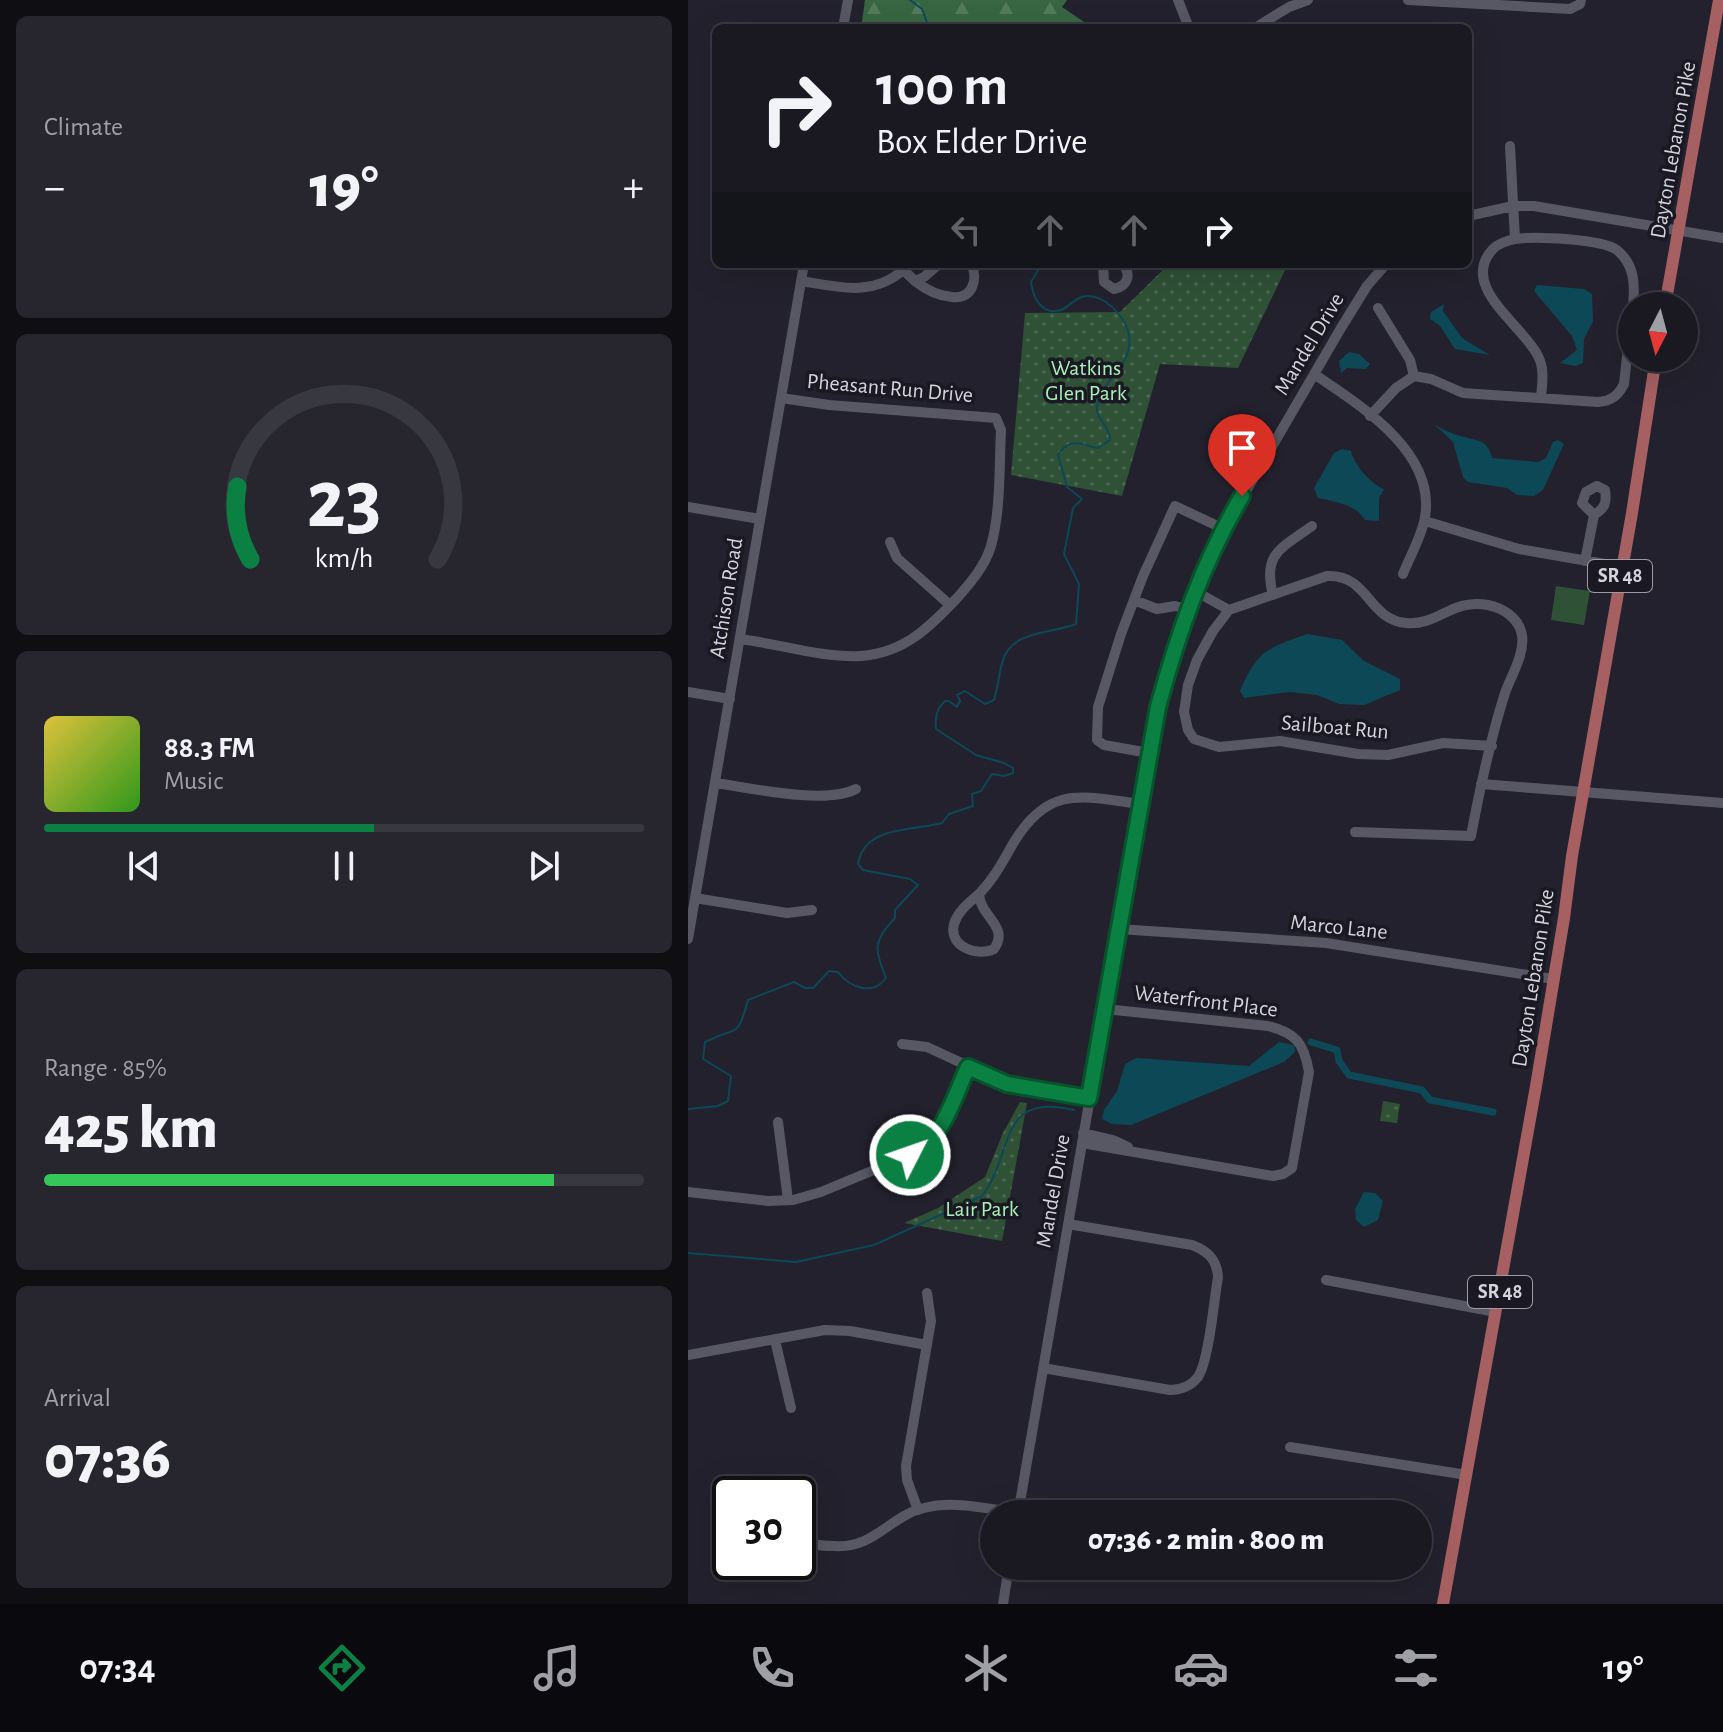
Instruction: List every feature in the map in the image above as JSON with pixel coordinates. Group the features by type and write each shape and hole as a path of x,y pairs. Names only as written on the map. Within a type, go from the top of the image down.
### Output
{"main road":[{"name":"Dayton Lebanon Pike","path":"1668,292 1719,0"},
{"name":"Dayton Lebanon Pike","path":"1443,1604 1553,979 1654,372"}],"street":[{"path":"844,24 848,0"},
{"path":"1178,0 1187,24"},
{"path":"1260,24 1287,3 1308,0"},
{"path":"1408,0 1559,4 1570,9 1580,4 1581,0"},
{"path":"1510,146 1515,239"},
{"path":"1472,215 1513,206 1552,208 1723,238"},
{"path":"1541,398 1543,378 1540,360 1530,343 1494,301 1482,277 1484,263 1492,250 1515,239 1579,241 1614,248 1625,258 1633,275 1632,292"},
{"name":"Atchison Road","path":"688,939 803,268"},
{"path":"801,281 860,289 878,285 899,268"},
{"path":"901,268 934,292 959,297 969,292 975,281 972,268"},
{"path":"915,281 934,268"},
{"path":"1103,268 1104,282 1114,289 1122,287 1128,279 1125,268"},
{"name":"Mandel Drive","path":"1020,1500 1158,707 1188,609 1224,529 1264,456 1357,303 1383,268"},
{"path":"1378,308 1410,360 1414,376"},
{"path":"1370,416 1396,388 1414,376 1431,379 1463,393 1598,402 1616,396 1626,372"},
{"path":"1314,374 1400,442 1419,467 1425,490 1425,521 1403,574"},
{"name":"Pheasant Run Drive","path":"781,398 829,405 996,418 1001,430 992,543 977,574 950,605"},
{"path":"1223,432 1264,456"},
{"path":"1149,753 1104,745 1097,740 1098,707 1134,600 1175,506 1224,529"},
{"path":"688,507 760,519"},
{"path":"1585,561 1594,515"},
{"path":"1425,521 1519,549 1622,567"},
{"path":"1273,595 1268,577 1274,554 1312,526"},
{"path":"740,639 840,655 878,654 915,638 927,630 950,605 897,558 890,542"},
{"path":"1195,591 1229,610 1327,576 1340,575 1350,579 1379,613 1393,621 1422,623 1456,606 1470,603 1498,607 1519,625 1523,637 1481,784 1471,836 1355,832"},
{"path":"1134,600 1157,609 1180,606 1188,609"},
{"name":"Sailboat Run","path":"1229,610 1197,660 1188,685 1184,712 1188,730 1194,739 1219,747 1280,741 1358,754 1388,755 1443,743 1492,746"},
{"path":"688,692 730,699"},
{"path":"716,783 789,793 837,795 856,789"},
{"path":"1481,784 1723,803"},
{"path":"979,894 980,904 999,929 1000,935 994,949 984,953 964,947 955,939 953,930 960,912 999,870 1026,824 1042,807 1051,802 1080,798 1140,804"},
{"path":"695,898 787,913 812,910"},
{"name":"Marco Lane","path":"1119,929 1326,943 1553,979"},
{"name":"Waterfront Place","path":"1082,1138 1113,1140 1137,1151 1247,1173 1273,1176 1292,1168 1309,1072 1307,1059 1289,1031 1268,1026 1105,1009"},
{"path":"902,1044 927,1047 1007,1084 1089,1098"},
{"path":"688,1192 737,1199 788,1200 821,1192 910,1155 924,1147 941,1126 968,1067"},
{"path":"778,1122 788,1200"},
{"path":"1043,1368 1170,1390 1193,1382 1203,1364 1218,1277 1209,1255 1192,1245 1068,1224"},
{"path":"1326,1280 1496,1312"},
{"path":"918,1510 907,1480 906,1466 927,1345 931,1312 927,1293"},
{"path":"688,1355 837,1330 927,1345"},
{"path":"775,1340 791,1408"},
{"path":"1290,1447 1467,1475"},
{"path":"816,1544 853,1546 873,1538 918,1510 950,1505 980,1509"},
{"path":"1003,1604 1007,1580"}],"green space":[{"path":"865,0 1067,0 1062,7 1087,24 862,24"},
{"name":"Watkins Glen Park","path":"1165,268 1286,268 1238,368 1160,364 1122,496 1011,475 1025,313 1120,312"},
{"path":"1556,586 1590,591 1584,625 1551,620"},
{"path":"1383,1101 1400,1104 1397,1123 1380,1121"},
{"name":"Lair Park","path":"1020,1102 1027,1103 1002,1241 904,1223 938,1208 985,1177"}],"water":[{"path":"1537,285 1584,289 1592,294 1593,321 1584,339 1583,363 1576,366 1560,363 1577,350 1572,336 1534,291"},
{"path":"1444,304 1443,311 1462,338 1490,355 1455,349 1440,326 1430,319 1431,312"},
{"path":"1349,352 1359,354 1370,364 1366,369 1347,368 1341,373 1339,361"},
{"path":"1435,425 1481,442 1488,447 1492,458 1538,462 1546,458 1553,442 1558,440 1564,444 1543,490 1534,496 1517,495 1507,488 1468,482 1463,477 1453,442"},
{"path":"1342,449 1351,451 1364,473 1384,489 1379,498 1379,521 1365,520 1350,507 1318,498 1314,488 1334,453"},
{"path":"1307,634 1342,640 1364,661 1400,679 1400,690 1364,705 1339,704 1317,695 1290,692 1244,698 1240,691 1258,659 1273,648"},
{"path":"1279,1042 1294,1045 1295,1052 1284,1062 1131,1125 1112,1124 1102,1119 1104,1110 1117,1091 1125,1064 1136,1058 1249,1066"},
{"path":"1364,1192 1375,1193 1383,1201 1378,1220 1364,1227 1356,1220 1355,1209"}],"waterway":[{"path":"910,0 922,9 928,24"},
{"path":"688,1109 718,1106 728,1101 731,1076 703,1059 705,1042 735,1030 748,1000 794,982 805,988 813,988 829,971 838,972 862,988 875,987 886,978 878,953 879,940 895,918 895,910 918,885 910,879 863,870 858,864 862,851 880,836 942,823 949,814 973,806 972,794 981,791 992,774 1004,776 1013,773 1013,768 976,755 936,729 938,711 945,701 957,707 960,701 957,695 965,691 985,704 994,700 1002,663 1013,644 1033,635 1076,624 1079,584 1064,554 1073,508 1082,499 1067,487 1058,455 1067,445 1098,448 1110,440 1097,407 1104,389 1127,356 1129,336 1119,314 1098,298 1082,297 1061,310 1043,308 1036,299 1031,282 1040,268"},
{"path":"1311,1042 1337,1050 1339,1061 1349,1075 1422,1090 1430,1100 1493,1112"},
{"path":"688,1253 796,1262 874,1245 982,1196 1019,1118 1031,1110 1049,1107 1074,1110"}],"route":[{"path":"910,1155 937,1134 968,1067 1007,1084 1089,1098 1158,707 1181,627 1198,583 1242,496"}]}
